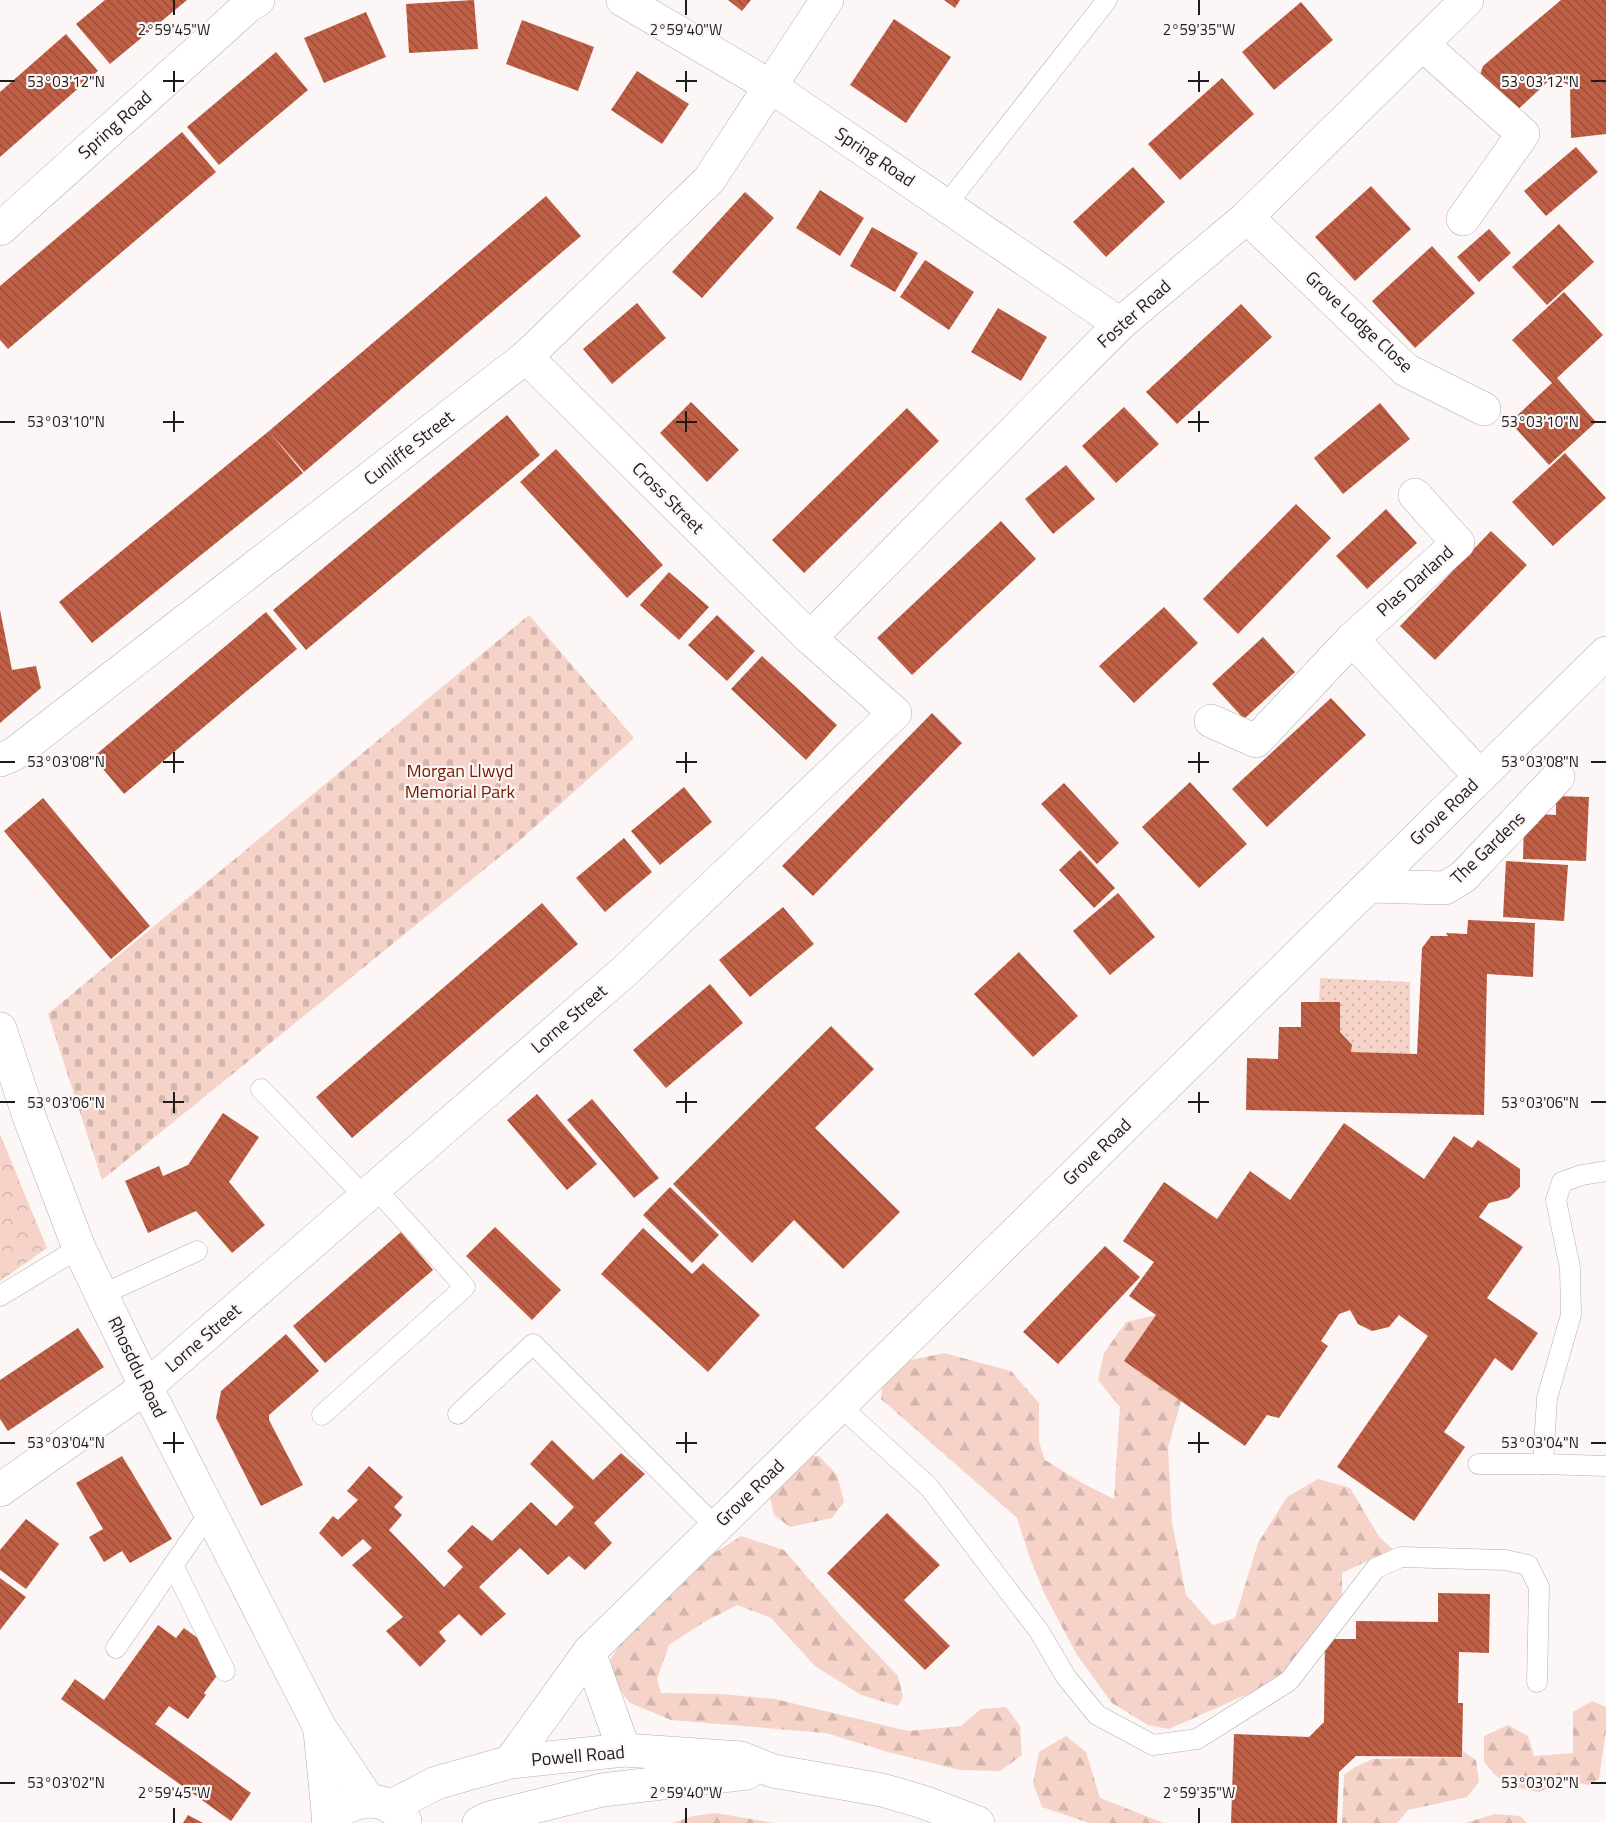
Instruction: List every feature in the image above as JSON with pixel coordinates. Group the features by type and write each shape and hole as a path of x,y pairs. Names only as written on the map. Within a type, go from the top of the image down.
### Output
{"street":[{"name":"Spring Road","path":"0,229 248,6 258,0"},
{"name":"Spring Road","path":"622,0 770,86 1120,324"},
{"name":"Cunliffe Street","path":"0,760 14,754 526,357 709,180 827,0"},
{"name":"Foster Road","path":"810,638 1120,324 1247,217 1467,0"},
{"path":"1422,44 1523,134 1463,219"},
{"name":"Grove Lodge Close","path":"1247,217 1406,370 1484,409"},
{"name":"Cross Street","path":"526,357 810,638"},
{"name":"Plas Darland","path":"1211,721 1256,741 1352,639 1458,543 1415,495"},
{"name":"Lorne Street","path":"0,1490 146,1387 626,970 895,713 810,638"},
{"path":"1352,639 1480,776"},
{"name":"Grove Road","path":"510,1762 589,1652 1606,653"},
{"name":"The Gardens","path":"1369,886 1445,888 1463,877 1558,777"},
{"name":"Rhosddu Road","path":"0,1029 30,1119 78,1248 146,1387 319,1726 389,1810"},
{"path":"589,1652 624,1750"},
{"name":"Rhosddu Road","path":"319,1726 328,1822"},
{"name":"Powell Road","path":"389,1810 436,1783 510,1762 624,1750 741,1758 773,1771 882,1790 923,1802 978,1823"},
{"name":"Powell Road","path":"479,1823 489,1818 602,1790 773,1771"},
{"name":"Rhosddu Road","path":"328,1822 336,1813 349,1805 389,1810"}],"lane":[{"path":"946,205 1107,0"},
{"path":"261,1089 370,1192 465,1287 322,1415"},
{"path":"1543,1464 1547,1398 1571,1315 1570,1268 1556,1200 1562,1182 1582,1175 1606,1171"},
{"path":"0,1296 78,1248"},
{"path":"101,1294 197,1251"},
{"path":"458,1414 532,1344 716,1527"},
{"path":"839,1406 929,1487 1039,1632 1066,1677 1096,1715 1153,1745 1197,1739 1289,1681 1376,1568 1401,1557 1505,1560 1528,1565 1539,1587 1537,1682"},
{"path":"1478,1464 1606,1466"},
{"path":"116,1648 210,1512"},
{"path":"173,1565 225,1671"}],"green space":[{"name":"Morgan Llwyd Memorial Park","path":"529,615 634,738 518,842 102,1180 48,1014"},
{"path":"1320,978 1410,982 1410,1054 1351,1052 1352,1045 1340,1032 1340,1003 1319,1002"},
{"path":"0,1134 47,1248 0,1281"},
{"path":"1156,1315 1124,1361 1181,1401 1168,1448 1172,1522 1186,1595 1213,1625 1235,1618 1258,1543 1287,1497 1318,1479 1350,1488 1380,1538 1393,1549 1342,1573 1342,1603 1288,1676 1169,1729 1148,1725 1112,1703 1077,1655 1045,1595 1017,1518 881,1399 883,1381 901,1362 944,1353 1011,1371 1039,1403 1039,1442 1045,1460 1082,1483 1114,1499 1120,1407 1098,1380 1104,1353 1126,1322"},
{"path":"795,1455 819,1456 837,1475 844,1502 832,1518 790,1527 774,1515 768,1489"},
{"path":"741,1536 784,1550 840,1615 898,1676 903,1697 898,1706 861,1695 815,1666 771,1618 737,1605 701,1624 669,1645 657,1679 661,1693 721,1694 775,1699 908,1731 961,1726 981,1709 1006,1707 1020,1726 1022,1755 1000,1771 960,1770 888,1752 826,1733 671,1720 630,1703 615,1684 610,1660 644,1607 705,1559"},
{"path":"1592,1701 1606,1707 1606,1731 1599,1779 1589,1785 1567,1781 1538,1792 1510,1786 1495,1775 1484,1762 1484,1736 1508,1725 1528,1736 1534,1756 1573,1753 1573,1712"},
{"path":"1066,1736 1086,1752 1100,1798 1164,1823 1089,1823 1042,1807 1033,1783 1039,1752"},
{"path":"1463,1751 1476,1760 1479,1782 1467,1797 1408,1810 1397,1823 1342,1823 1344,1775 1355,1767 1373,1759 1462,1757"},
{"path":"716,1813 774,1823 672,1823 693,1816"},
{"path":"1495,1814 1520,1816 1527,1823 1465,1823"}],"building":[{"path":"105,0 187,0 110,64 76,24"},
{"path":"474,0 478,49 409,53 406,4"},
{"path":"728,0 751,0 742,11"},
{"path":"944,0 960,0 955,8"},
{"path":"1561,0 1606,0 1606,134 1571,138 1570,86 1553,77 1513,114 1480,75 1483,66"},
{"path":"1301,2 1333,40 1274,90 1242,52"},
{"path":"366,12 386,57 324,83 304,38"},
{"path":"894,19 951,57 906,123 850,85"},
{"path":"522,20 594,47 578,91 506,64"},
{"path":"66,34 98,71 0,157 0,92"},
{"path":"276,52 308,90 219,165 187,127"},
{"path":"637,71 689,104 662,144 611,110"},
{"path":"1222,78 1254,114 1180,180 1148,144"},
{"path":"182,132 216,172 8,349 0,340 0,286"},
{"path":"1576,147 1598,172 1546,216 1524,191"},
{"path":"1133,167 1165,202 1106,257 1073,222"},
{"path":"1371,186 1411,229 1355,281 1315,237"},
{"path":"820,190 864,218 840,256 796,228"},
{"path":"745,192 774,218 702,298 672,272"},
{"path":"546,196 581,236 304,472 269,431"},
{"path":"1559,224 1594,262 1547,305 1512,267"},
{"path":"872,227 918,253 895,292 850,266"},
{"path":"1489,229 1511,253 1479,282 1457,257"},
{"path":"1432,246 1475,293 1415,348 1372,301"},
{"path":"925,260 974,292 949,330 900,297"},
{"path":"1564,292 1603,335 1557,378 1596,422 1549,465 1510,422 1552,383 1512,340"},
{"path":"637,303 666,338 612,384 583,349"},
{"path":"1241,304 1272,337 1177,424 1146,392"},
{"path":"998,308 1047,337 1021,381 971,352"},
{"path":"691,402 739,450 707,482 660,433"},
{"path":"1380,403 1410,439 1343,494 1314,458"},
{"path":"1124,407 1159,444 1116,483 1082,446"},
{"path":"907,408 939,441 804,573 772,540"},
{"path":"507,415 540,455 306,650 273,610"},
{"path":"269,431 303,473 92,643 59,602"},
{"path":"556,449 663,565 627,598 520,482"},
{"path":"1565,453 1606,498 1553,546 1512,502"},
{"path":"1066,465 1095,499 1053,534 1025,499"},
{"path":"1296,504 1331,538 1238,634 1203,599"},
{"path":"1386,509 1417,543 1367,589 1336,556"},
{"path":"1001,521 1036,559 912,675 877,638"},
{"path":"1491,531 1527,565 1435,660 1400,626"},
{"path":"669,572 709,607 679,640 640,605"},
{"path":"1164,607 1198,643 1134,703 1099,666"},
{"path":"0,610 12,670 36,666 41,688 0,723"},
{"path":"266,612 297,649 124,794 93,757"},
{"path":"717,615 755,651 727,681 688,645"},
{"path":"1263,637 1295,672 1244,719 1212,684"},
{"path":"762,656 837,725 806,760 731,689"},
{"path":"1331,698 1366,735 1267,827 1232,789"},
{"path":"932,713 962,743 813,896 782,866"},
{"path":"1190,782 1247,844 1199,888 1142,827"},
{"path":"1064,783 1119,843 1097,864 1041,804"},
{"path":"684,787 712,822 660,865 631,831"},
{"path":"1556,796 1589,797 1586,861 1523,859 1524,823 1538,824 1538,814 1556,815"},
{"path":"43,798 150,926 111,959 4,831"},
{"path":"624,838 652,872 605,912 576,878"},
{"path":"1080,850 1115,888 1094,908 1059,870"},
{"path":"1506,861 1568,865 1564,921 1503,917"},
{"path":"1118,893 1155,937 1110,975 1073,931"},
{"path":"542,903 578,944 352,1138 316,1097"},
{"path":"783,907 814,944 750,997 719,960"},
{"path":"1468,920 1535,923 1533,977 1487,974 1484,1115 1246,1110 1247,1058 1278,1059 1279,1027 1301,1027 1301,1002 1340,1002 1340,1032 1352,1045 1351,1052 1417,1054 1422,948 1431,936 1448,936 1446,933 1467,934"},
{"path":"1019,952 1078,1016 1033,1057 974,994"},
{"path":"710,984 743,1023 666,1088 633,1050"},
{"path":"831,1026 874,1069 815,1128 900,1212 843,1269 794,1220 752,1263 673,1184"},
{"path":"537,1094 597,1164 567,1190 507,1120"},
{"path":"592,1099 659,1178 634,1198 567,1120"},
{"path":"223,1113 259,1137 229,1182 265,1225 232,1253 196,1211 148,1233 125,1181 159,1166 163,1176 188,1165"},
{"path":"1344,1123 1424,1179 1454,1136 1472,1148 1478,1140 1520,1169 1520,1187 1509,1198 1489,1203 1479,1217 1523,1247 1487,1298 1538,1333 1512,1371 1495,1358 1444,1432 1465,1447 1414,1521 1337,1467 1428,1336 1399,1315 1389,1327 1372,1331 1358,1324 1350,1310 1339,1314 1321,1341 1328,1346 1279,1418 1267,1415 1245,1446 1124,1361 1156,1315 1129,1296 1154,1262 1123,1241 1164,1182 1217,1219 1250,1171 1290,1200"},
{"path":"670,1187 719,1235 692,1263 643,1215"},
{"path":"495,1227 561,1290 532,1320 466,1256"},
{"path":"643,1228 692,1274 703,1263 760,1315 708,1372 601,1274"},
{"path":"401,1232 433,1270 325,1363 293,1326"},
{"path":"1105,1246 1140,1277 1058,1364 1023,1332"},
{"path":"78,1328 104,1367 8,1431 0,1419 0,1380"},
{"path":"286,1334 319,1371 269,1415 269,1420 303,1485 261,1506 216,1418 221,1391"},
{"path":"552,1440 593,1480 621,1453 645,1474 594,1523 612,1543 585,1570 569,1556 548,1575 520,1548 479,1587 506,1614 481,1636 459,1614 439,1632 446,1641 420,1667 386,1631 403,1617 352,1565 372,1548 363,1539 342,1557 319,1533 333,1516 338,1520 358,1500 347,1491 369,1466 403,1497 394,1507 402,1515 389,1530 444,1587 463,1567 447,1551 472,1525 492,1541 531,1502 556,1526 574,1507 530,1464"},
{"path":"122,1456 172,1539 130,1563 122,1551 104,1562 89,1537 103,1529 76,1483"},
{"path":"887,1513 940,1565 904,1600 950,1646 925,1670 827,1573"},
{"path":"26,1519 59,1544 26,1589 0,1570 0,1550"},
{"path":"0,1578 26,1597 0,1630"},
{"path":"1438,1593 1490,1594 1489,1653 1459,1652 1458,1703 1463,1703 1462,1757 1356,1756 1339,1772 1337,1823 1231,1823 1234,1734 1309,1737 1324,1722 1325,1639 1356,1639 1356,1621 1438,1622"},
{"path":"158,1625 176,1638 184,1628 210,1647 213,1653 208,1659 222,1669 188,1719 169,1706 155,1724 251,1793 231,1821 61,1699 75,1679 104,1700"},
{"path":"188,1815 203,1823 183,1823"}]}
